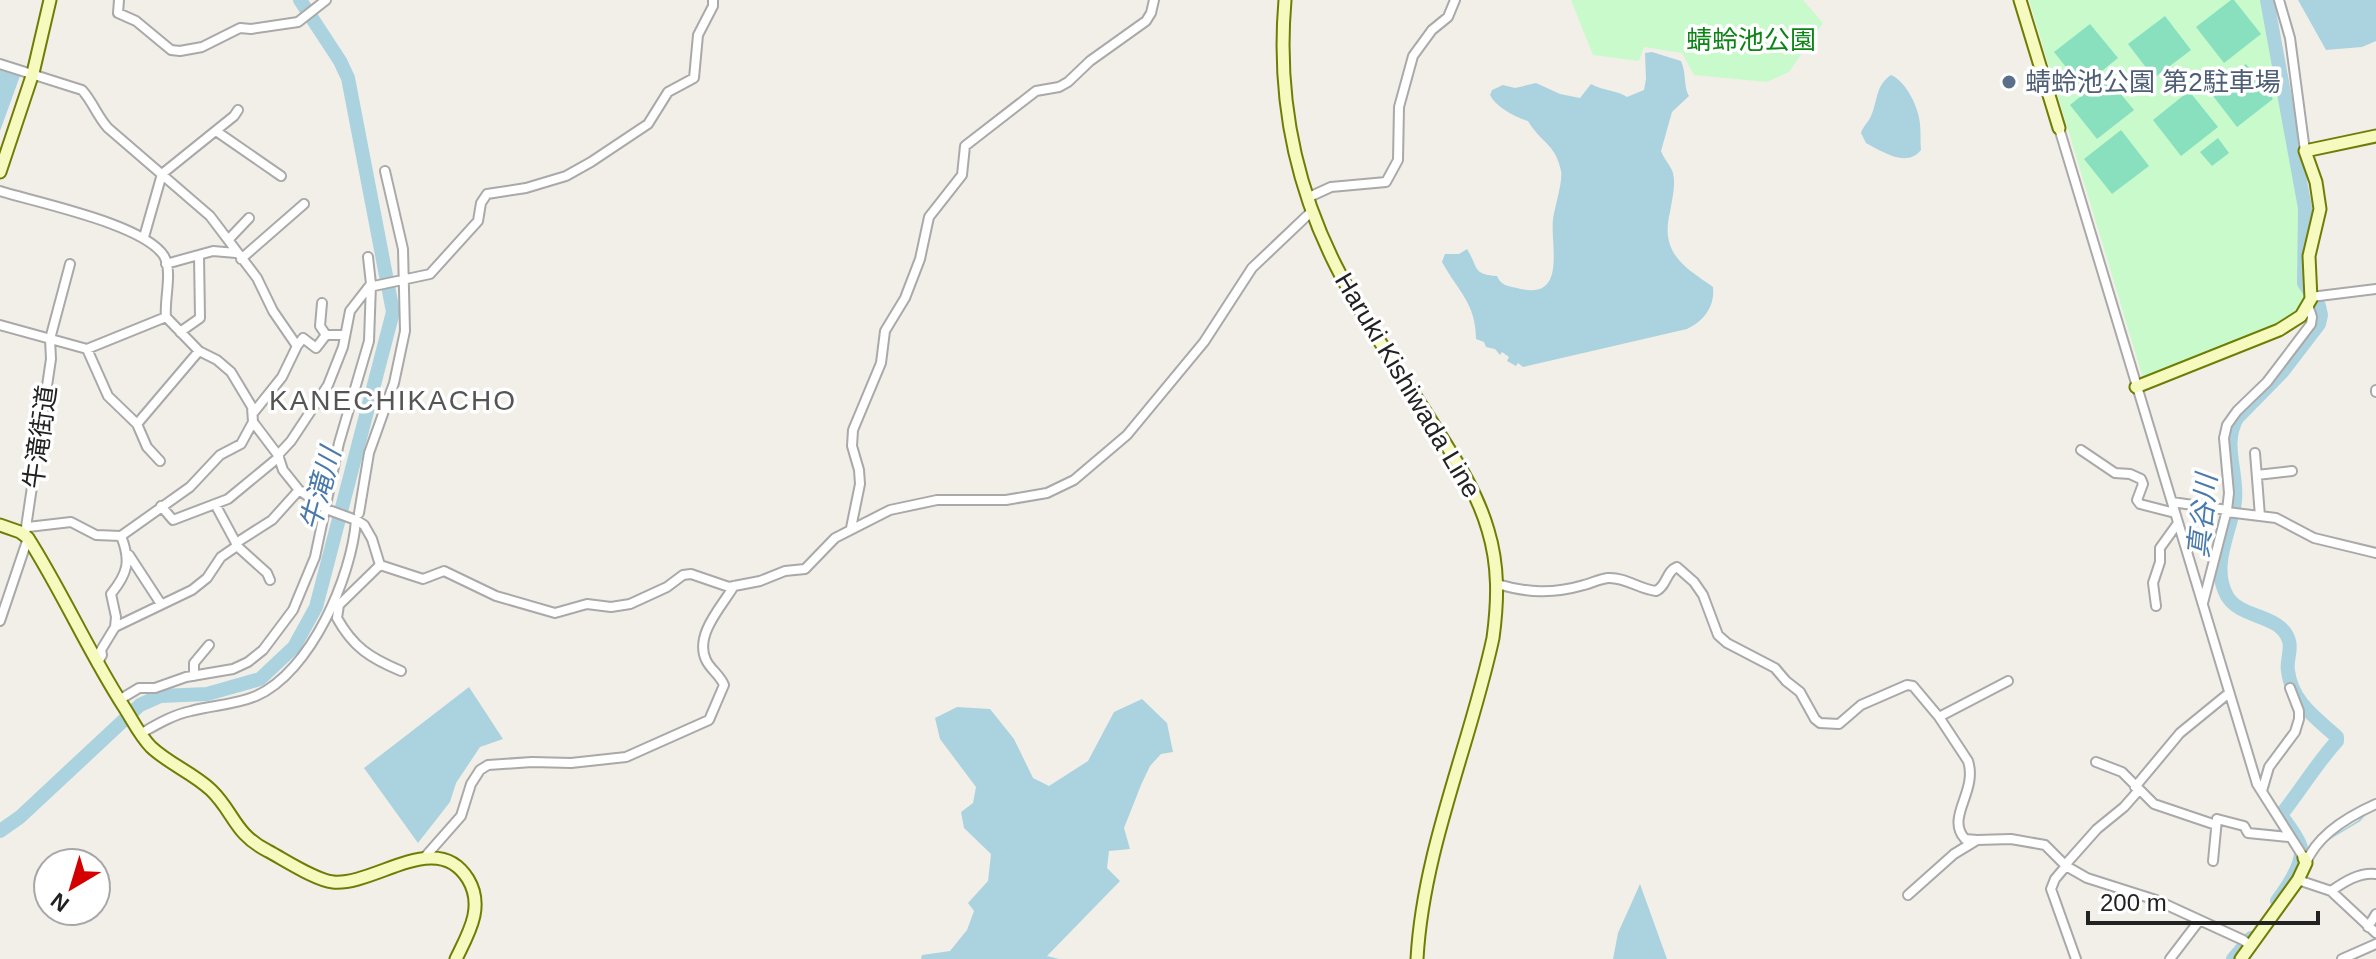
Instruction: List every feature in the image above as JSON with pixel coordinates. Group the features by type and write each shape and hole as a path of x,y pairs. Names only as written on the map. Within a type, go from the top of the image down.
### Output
{"street":[{"path":"0,172 33,73 50,0"},
{"path":"119,0 118,13 136,21 171,50 180,51 202,47 240,28 298,22 326,0"},
{"path":"161,506 173,520 228,499 279,456 328,385 338,363 350,311 373,285 430,274 478,221 481,203 487,194 526,188 566,176 648,124 668,92 694,78 698,35 713,0"},
{"path":"851,528 860,484 852,446 853,430 881,363 885,331 905,298 920,259 929,217 962,175 965,146 1036,91 1068,82 1090,61 1146,21 1154,0"},
{"name":"Haruki Kishiwada Line","path":"1285,0 1285,94 1290,135 1307,198 1322,237 1355,300 1467,477 1489,531 1497,584 1498,604 1490,654 1434,855 1417,959"},
{"path":"1307,198 1331,187 1386,182 1398,160 1399,107 1413,56 1432,30 1448,17 1455,0"},
{"path":"2020,0 2261,792 2302,857"},
{"path":"2202,604 2227,511 2229,493 2224,438 2227,425 2267,382 2311,324 2312,317 2309,256 2320,209 2316,182 2305,151 2290,38 2279,0"},
{"path":"0,64 82,90 89,97 98,117 199,204 229,239 257,278 273,311 297,346"},
{"path":"144,237 162,174 238,110"},
{"path":"216,131 281,176"},
{"path":"2305,151 2376,136"},
{"path":"138,730 175,716 258,695 290,671 315,635 340,585 354,544 354,516 369,453 401,358 405,331 403,249 385,171"},
{"path":"0,191 144,237 165,258 166,317 199,351 231,372 279,456 283,470 299,490 328,510 354,516 364,525 380,565"},
{"path":"166,264 213,251 239,256 304,204"},
{"path":"380,565 423,579 444,571 496,596 555,613 587,604 611,607 630,604 667,587 683,575 691,574 734,586 785,571 805,569 835,538 851,528 909,504 937,500 1006,500 1047,493 1074,480 1127,435 1204,342 1252,268 1312,211"},
{"path":"229,239 249,218"},
{"path":"180,332 200,318 199,255"},
{"path":"121,702 139,688 155,688 194,676 233,669 248,662 263,650 293,610 315,557 328,510 339,443 369,341 373,285 368,257"},
{"name":"牛滝街道","path":"0,621 27,533 51,359 50,339 70,264"},
{"path":"2136,387 2293,323 2310,301 2376,289"},
{"path":"322,303 320,326 326,335"},
{"path":"0,325 87,349 166,317"},
{"path":"0,525 27,533 71,522 96,535 121,536 190,487 220,455 241,444 254,417 282,377 303,338 316,348 326,335"},
{"path":"326,335 345,335"},
{"path":"87,349 108,396 137,424 147,447 160,461"},
{"path":"137,424 199,351"},
{"path":"2081,450 2115,473 2141,479 2143,484 2137,500 2140,504 2175,513"},
{"path":"2255,453 2260,516"},
{"path":"2257,475 2292,471"},
{"path":"115,627 192,590 207,578 221,557 272,520 299,490"},
{"path":"2172,502 2276,518 2314,538 2376,553"},
{"path":"215,504 237,544 267,573 270,580"},
{"path":"2156,606 2153,583 2160,562 2160,548 2178,523"},
{"path":"27,533 97,665 138,730 163,757 209,788 244,836 260,848 333,882 348,881 424,858 434,858 463,871 473,888 476,904 473,922 456,959"},
{"path":"121,536 133,565 161,604"},
{"path":"97,665 101,650 115,627 111,594 126,569 128,554"},
{"path":"380,565 339,605 337,618 350,641 365,654 401,671"},
{"path":"1497,584 1539,593 1607,578 1656,591 1677,567 1703,595 1718,635 1727,643 1775,668 1800,692 1820,723 1839,724 1861,705 1907,685 1920,692 1968,761 1967,798 1957,820 1965,839 2011,839 2045,845 2065,866 2087,878 2156,900 2251,946"},
{"path":"424,858 461,816 471,784 480,770 488,765 571,763 626,757 709,720 724,685 706,661 703,641 734,586"},
{"path":"194,676 194,663 209,645"},
{"path":"1939,717 2008,681"},
{"path":"2261,792 2269,767 2295,732 2299,719 2290,688"},
{"path":"2076,959 2051,889 2055,879 2097,829 2124,807 2180,733 2229,693"},
{"path":"2096,762 2122,772 2154,804 2216,825"},
{"path":"2241,959 2298,880 2302,857 2360,811 2376,804"},
{"path":"2213,861 2217,819 2244,826 2248,833 2289,837"},
{"path":"1908,895 1954,854 1977,840"},
{"path":"2331,891 2345,881 2368,873 2376,874"},
{"path":"2298,880 2331,891 2372,930 2376,914"},
{"path":"2170,959 2199,921"},
{"path":"2342,959 2376,944"}],"green space":[{"name":"蜻蛉池公園","path":"1571,0 1803,0 1823,23 1789,72 1767,82 1694,75 1682,53 1644,47 1639,61 1593,55"},
{"path":"2029,0 2265,0 2303,209 2300,276 2307,296 2296,315 2148,380 2143,378"},
{"path":"2231,0 2261,34 2224,63 2196,27"},
{"path":"2165,16 2191,50 2154,78 2128,44"},
{"path":"2090,24 2118,58 2082,87 2054,52"},
{"path":"2246,64 2273,99 2237,127 2210,92"},
{"path":"2106,76 2134,110 2097,139 2070,105"},
{"path":"2189,91 2218,127 2181,156 2153,120"},
{"path":"2121,130 2149,166 2112,194 2084,159"},
{"path":"2218,138 2229,153 2212,166 2200,152"}],"water":[{"path":"2298,0 2376,0 2376,41 2362,47 2326,50"},
{"path":"1652,52 1681,61 1684,71 1689,96 1672,112 1661,151 1674,178 1668,238 1676,257 1713,287 1710,307 1699,322 1687,329 1523,367 1518,363 1516,366 1507,361 1509,357 1502,352 1500,355 1476,339 1469,306 1442,262 1445,254 1459,254 1467,249 1479,272 1497,276 1507,286 1533,290 1544,287 1553,269 1553,219 1560,187 1559,162 1528,121 1497,104 1490,95 1492,90 1503,85 1515,88 1536,83 1560,94 1580,98 1591,84 1627,97 1644,90 1645,53"},
{"path":"0,67 17,72 20,76 0,131"},
{"path":"1891,75 1907,89 1919,118 1921,150 1909,158 1895,157 1866,143 1861,133 1871,116 1879,89"},
{"path":"469,687 503,739 480,747 456,783 450,802 418,843 364,768"},
{"path":"1142,699 1167,723 1173,752 1161,754 1150,766 1141,785 1124,828 1130,849 1109,851 1107,868 1120,881 1047,956 1059,959 921,959 922,955 950,951 967,930 974,911 968,903 988,881 991,854 964,828 961,812 973,803 976,787 940,739 935,718 957,707 990,709 1014,739 1033,778 1049,786 1088,761 1114,712"},
{"path":"1640,884 1667,959 1613,959 1618,933"}],"waterway":[{"name":"牛滝川","path":"0,831 20,817 140,705 160,696 207,694 260,679 294,647 316,607 393,312 348,78 300,0"},
{"name":"真谷川","path":"2267,0 2305,208 2304,283 2319,306 2321,315 2319,324 2283,371 2237,418 2233,428 2231,448 2235,501 2221,560 2222,584 2233,603 2285,632 2290,644 2288,671 2294,692 2337,737 2281,815 2298,840 2301,855 2293,876 2277,901"},
{"path":"2327,840 2359,821 2367,812"},
{"path":"2233,959 2251,938"}],"place":[{"name":"蜻蛉池公園 第2駐車場","path":"2009,82"}],"district":[{"name":"KANECHIKACHO","path":"393,400"}]}
